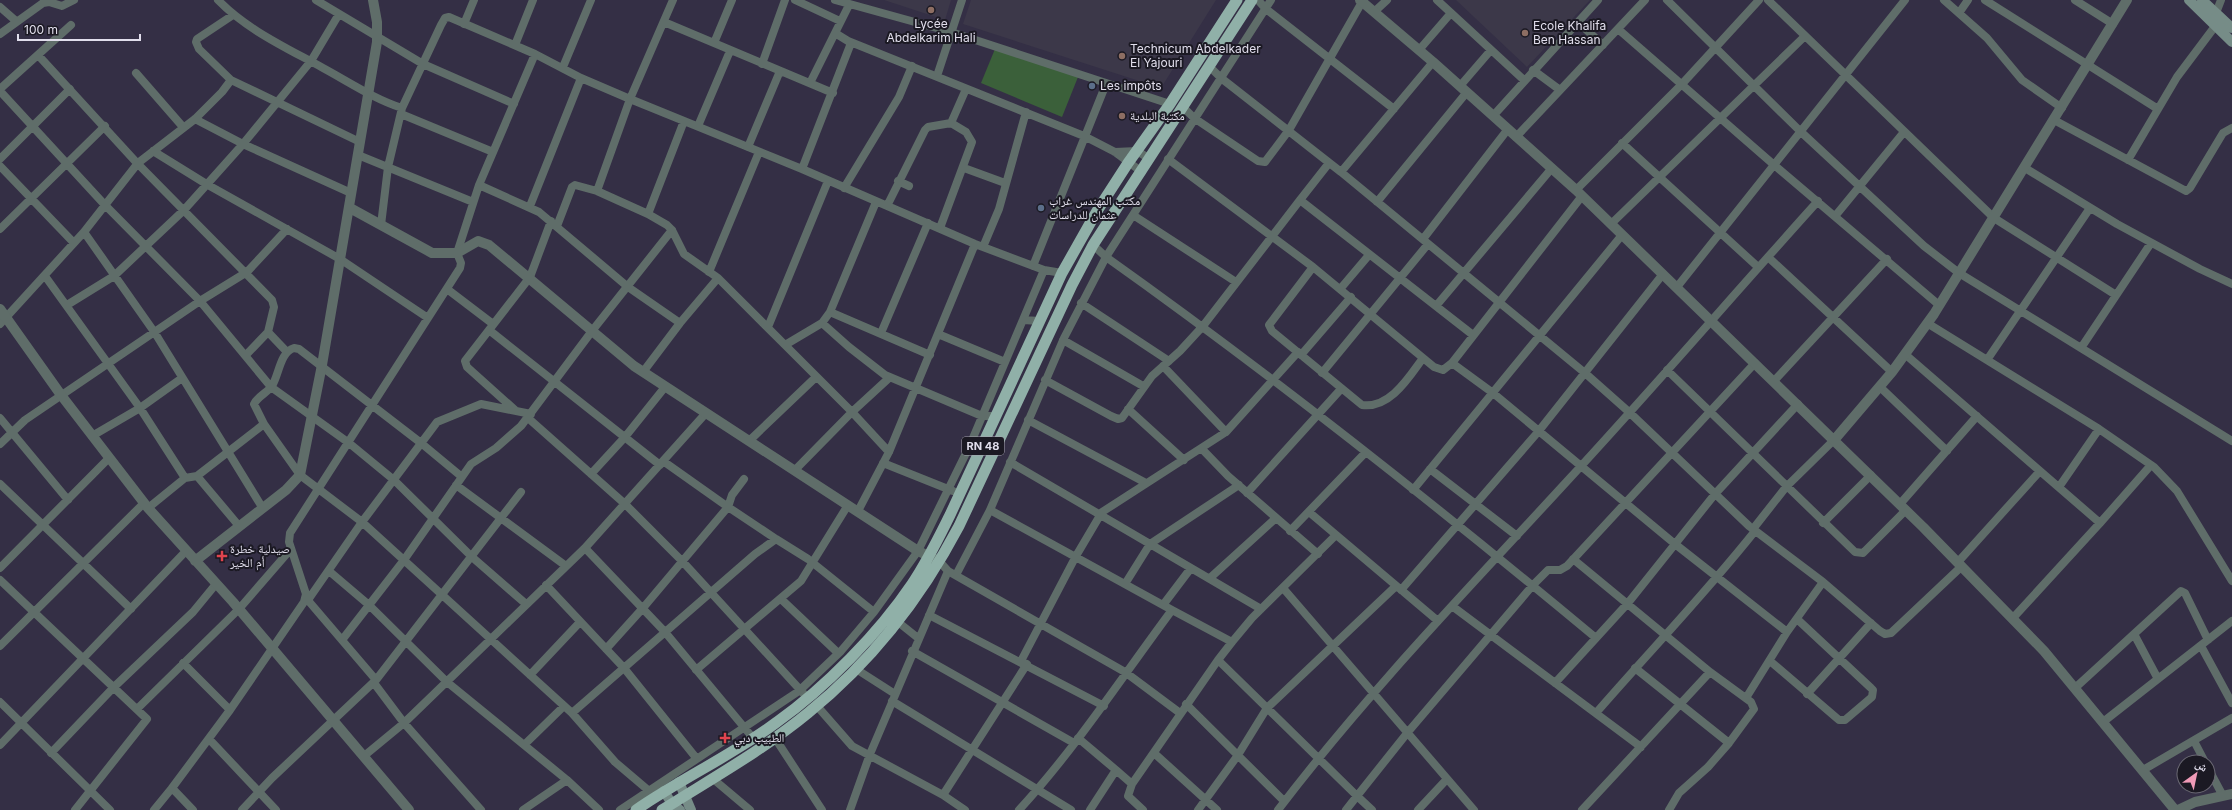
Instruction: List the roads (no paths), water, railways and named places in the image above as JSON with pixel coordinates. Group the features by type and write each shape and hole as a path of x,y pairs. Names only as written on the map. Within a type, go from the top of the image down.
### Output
{"highway":[{"name":"RN 48","path":"636,810 664,791 813,702 829,680 892,610 930,555 1062,273 1097,211 1128,163 1170,104 1237,0"},
{"name":"RN 48","path":"662,810 676,807 685,795 775,738 813,702 856,669 898,622 940,562 994,452 1068,292 1093,245 1142,172 1182,106 1252,0"}],"main road":[{"path":"2189,0 2232,42"},
{"path":"2202,0 2232,28"},
{"path":"679,782 691,810"},
{"path":"664,791 676,807"}],"street":[{"path":"0,34 16,21 44,3 49,2 62,6 74,0"},
{"path":"218,0 233,15 311,61 401,111 493,152"},
{"path":"316,0 423,64 514,104"},
{"path":"195,561 262,507 286,490 300,475 322,365 350,208 377,37 377,22 373,0"},
{"path":"464,24 474,0"},
{"path":"516,45 533,0"},
{"path":"562,67 591,0"},
{"path":"597,191 630,99 673,0"},
{"path":"714,43 732,0"},
{"path":"762,64 784,0"},
{"path":"795,0 815,4 840,21"},
{"path":"835,0 952,32 1170,104"},
{"path":"937,76 962,0"},
{"path":"1258,0 1266,10 1394,109"},
{"path":"956,575 990,510 1063,340 1106,257 1194,118 1272,0"},
{"path":"1374,12 1386,0"},
{"path":"1437,0 1524,80"},
{"path":"1493,116 1533,70 1598,0"},
{"path":"1516,136 1645,0"},
{"path":"1667,0 1800,131 1914,238 1959,273 2232,440"},
{"path":"1168,159 1272,234 1341,288 1423,358 1441,370 1446,369 1579,193 1622,144 1682,84 1714,47 1759,0"},
{"path":"1768,0 1994,218 2056,259 2116,295"},
{"path":"1677,287 1773,164 1905,0"},
{"path":"1944,0 1987,38 2022,80 2062,108"},
{"path":"1959,13 1968,0"},
{"path":"1985,0 2089,64 2158,109"},
{"path":"2076,0 2113,24"},
{"path":"1596,713 1665,634 1718,578 1786,487 1835,439 1906,355 1994,218 2127,0"},
{"path":"2216,13 2221,0"},
{"path":"1182,106 1194,118 1263,162 1268,159 1289,130 1361,1 1433,62 1552,168 1835,439 1960,564 2044,651 2175,810"},
{"path":"810,83 849,5"},
{"path":"0,7 16,21"},
{"path":"1419,50 1451,13"},
{"path":"66,305 114,276 184,210 208,185 311,61 338,14"},
{"path":"233,15 197,39 196,42 200,49 231,80 360,142"},
{"path":"381,225 388,167 401,111 445,18 449,17 516,45 562,67 581,78 802,169 876,202 979,245 1044,270 1062,273"},
{"path":"664,22 833,93"},
{"path":"1578,22 1603,45"},
{"path":"71,25 0,90 67,165 200,301 271,387 349,443 394,480 434,517 472,557 526,604"},
{"path":"2128,160 2185,65 2216,25"},
{"path":"1618,29 1773,164 1836,215 1939,305"},
{"path":"835,33 851,43 912,66 1084,136 1116,152 1128,163 1142,172"},
{"path":"1611,224 1805,36"},
{"path":"802,169 833,93 851,43"},
{"path":"1377,202 1491,50"},
{"path":"698,126 730,51"},
{"path":"481,810 404,723 375,681 307,599 289,542 290,533 460,268 461,263 457,253 473,202 535,54"},
{"path":"38,55 138,163 247,272 274,303 268,332 246,355"},
{"path":"1341,172 1433,62"},
{"path":"844,188 899,97 912,66"},
{"path":"1209,66 1221,78 1329,162 1538,336 1585,373 1629,412 1754,530 1823,582 1883,633 1891,633 1960,564 2040,471"},
{"path":"1533,70 1560,90"},
{"path":"748,147 780,71"},
{"path":"136,73 183,127"},
{"path":"530,206 581,78"},
{"path":"231,80 222,92 195,119 138,163 104,204 84,232 45,276 2,317 146,506 239,609 409,810"},
{"path":"1034,266 1084,136 1106,84"},
{"path":"0,159 70,89"},
{"path":"951,123 966,89"},
{"path":"858,511 889,452 938,334 979,245 999,209 1026,112"},
{"path":"195,119 243,144 352,193"},
{"path":"2054,120 2174,186 2188,191 2222,132 2232,128"},
{"path":"648,214 684,121"},
{"path":"887,206 898,181 928,127 951,123 966,132 972,142 964,168 940,228"},
{"path":"0,229 67,165 105,126"},
{"path":"1322,373 1369,313 1399,278 1508,129"},
{"path":"1836,215 1904,132"},
{"path":"1622,144 1660,176 1758,267"},
{"path":"1116,152 1137,150 1150,159"},
{"path":"153,151 208,185 288,228 340,259 428,318"},
{"path":"709,272 759,152"},
{"path":"358,155 473,202"},
{"path":"1045,380 1115,418 1122,418 1144,386 1203,326 1272,234 1329,162"},
{"path":"0,166 74,243"},
{"path":"964,168 1005,184"},
{"path":"1436,306 1552,168"},
{"path":"2024,168 2151,243 2232,284"},
{"path":"768,327 828,181"},
{"path":"898,181 909,186"},
{"path":"479,185 530,206 554,224 628,287 680,323"},
{"path":"515,411 465,364 466,359 530,277 572,187 575,185 597,191 648,214 672,230 684,254 718,278 852,412 889,452"},
{"path":"1300,200 1473,335"},
{"path":"1278,810 1318,758 1438,621 1580,467 1818,201"},
{"path":"785,345 822,322 830,312 876,202"},
{"path":"350,208 432,253 457,253 474,242 484,242 530,277 592,331 644,372 918,551 930,555 940,562 948,571 1042,623 1125,672 1180,713"},
{"path":"1987,360 2090,208"},
{"path":"1133,215 1236,282"},
{"path":"881,333 928,223"},
{"path":"0,444 25,420 200,301 247,272 288,228"},
{"path":"342,640 404,560 474,461 500,445 529,416 592,331 672,230"},
{"path":"84,232 155,333 262,507"},
{"path":"1413,490 1622,235"},
{"path":"2081,348 2151,243"},
{"path":"1093,245 1106,257 1203,326 1272,379 1498,556 1596,638"},
{"path":"1341,288 1369,255"},
{"path":"1768,257 1892,372"},
{"path":"1774,381 1886,259"},
{"path":"1313,266 1269,325 1272,331 1341,389 1362,405 1379,403 1399,390 1423,358"},
{"path":"620,810 799,691 838,653 874,612 918,551 970,444 1044,270"},
{"path":"1198,810 1238,755 1267,708 1398,588 1458,525 1538,432 1663,274"},
{"path":"45,276 106,364 140,408 185,478"},
{"path":"644,372 680,323 718,278"},
{"path":"447,289 556,381 626,437 662,463 812,562 874,612"},
{"path":"943,795 1004,701 1076,556 1100,515 1146,483 1202,449 1226,432 1272,379 1299,353 1351,297"},
{"path":"1081,303 1166,364 1226,432"},
{"path":"830,312 930,355"},
{"path":"1023,320 1040,321"},
{"path":"822,322 849,347 889,378 982,416 996,416"},
{"path":"1927,323 2099,429 2151,465 2177,491 2232,581"},
{"path":"268,332 287,352"},
{"path":"938,334 1005,362"},
{"path":"1063,340 1144,386"},
{"path":"462,476 322,365 299,349 294,348 287,352 271,387 257,399 254,404 264,424 300,475 362,522 404,560 572,713 615,762 648,790"},
{"path":"1906,355 2100,523"},
{"path":"1452,363 1493,393 1580,467 1787,632"},
{"path":"1346,810 1408,732 1533,585 1545,572 1550,570 1562,570 1574,559 1755,363"},
{"path":"1667,370 1823,523 1852,550 1861,554 1903,507 1977,416"},
{"path":"749,441 816,377"},
{"path":"92,436 140,408 182,378"},
{"path":"795,470 852,412 889,378"},
{"path":"591,474 626,437 665,386"},
{"path":"1880,387 1947,451"},
{"path":"1247,493 1341,389"},
{"path":"154,810 230,710 272,648 362,522 437,422 476,405 486,404 529,416 625,504 683,562 799,691 813,702 849,743 862,752 870,754 943,795 965,810"},
{"path":"1556,683 1628,603 1716,494 1798,404"},
{"path":"1128,409 1184,460"},
{"path":"364,756 404,723 585,548 706,413"},
{"path":"0,418 13,431 68,500"},
{"path":"1028,420 1146,483"},
{"path":"0,646 83,564 146,506 185,478 197,476 264,424"},
{"path":"2059,487 2099,429"},
{"path":"970,444 982,446"},
{"path":"1202,449 1247,493 1318,554"},
{"path":"1290,531 1365,453"},
{"path":"0,568 109,458"},
{"path":"1010,462 1261,609"},
{"path":"883,464 948,490 961,491"},
{"path":"2013,618 2151,465"},
{"path":"1430,469 1517,536"},
{"path":"1823,523 1871,475"},
{"path":"197,476 239,526"},
{"path":"606,649 683,562 728,507 732,495 744,479"},
{"path":"0,484 131,609"},
{"path":"456,485 502,517 566,566"},
{"path":"1125,584 1150,544 1239,485"},
{"path":"242,810 333,720 375,681 443,596 521,492"},
{"path":"696,670 782,599 801,581 848,505"},
{"path":"990,510 1232,642"},
{"path":"1309,512 1335,536 1438,621"},
{"path":"1210,578 1276,518"},
{"path":"1143,810 1128,796 1132,784 1186,704 1232,642 1261,609 1335,536"},
{"path":"572,713 755,554 776,539"},
{"path":"585,548 665,632 743,728 753,738"},
{"path":"137,709 239,609 291,549"},
{"path":"0,745 186,551"},
{"path":"1574,559 1710,672 1753,703 1754,709 1729,743 1708,767 1679,792 1669,810"},
{"path":"1163,605 1191,568"},
{"path":"328,571 369,606 447,682 567,780 599,810"},
{"path":"860,810 851,808 870,754 912,651 948,571"},
{"path":"0,580 146,718 146,722 75,810"},
{"path":"1746,698 1787,632 1823,582"},
{"path":"51,753 114,687 193,612 216,584"},
{"path":"546,585 624,668 697,759"},
{"path":"1283,588 1333,647 1375,693 1474,810"},
{"path":"2075,688 2181,591 2185,593 2208,640"},
{"path":"782,599 838,653"},
{"path":"1452,606 1641,747"},
{"path":"1019,810 1038,789 1104,706 1125,672 1172,610"},
{"path":"929,615 1024,663 1104,706"},
{"path":"1770,661 1829,713 1842,721 1872,697 1873,690 1797,619"},
{"path":"2103,722 2232,621"},
{"path":"530,675 580,622"},
{"path":"898,622 918,638"},
{"path":"1807,694 1838,657 1871,623"},
{"path":"2134,634 2158,680"},
{"path":"2201,646 2232,703"},
{"path":"912,651 1076,740 1132,784"},
{"path":"1218,660 1372,810"},
{"path":"184,663 230,710"},
{"path":"1635,668 1729,743"},
{"path":"856,669 893,698 972,750 1071,810"},
{"path":"1582,810 1710,672"},
{"path":"0,702 110,810"},
{"path":"1186,704 1284,801"},
{"path":"524,744 564,706"},
{"path":"2143,770 2232,718"},
{"path":"209,738 276,810"},
{"path":"775,738 822,810"},
{"path":"2194,741 2201,754"},
{"path":"1154,753 1217,810"},
{"path":"1090,810 1116,770"},
{"path":"712,778 750,810"},
{"path":"1418,810 1447,779"},
{"path":"2178,810 2195,802 2228,795 2216,779"},
{"path":"523,810 567,780"},
{"path":"172,788 193,810"}],"place":[{"name":"Lycée Abdelkarim Hali","path":"931,10"},
{"name":"Ecole Khalifa Ben Hassan","path":"1525,33"},
{"name":"Technicum Abdelkader El Yajouri","path":"1122,56"},
{"name":"Les impôts","path":"1092,86"},
{"name":"مكتبة البلدية","path":"1122,116"},
{"name":"مكتب المهندس غراب عثمان للدراسات","path":"1041,208"},
{"name":"صيدلية خطرة أم الخير","path":"222,556"},
{"name":"الطبيب دبي","path":"725,738"}]}
